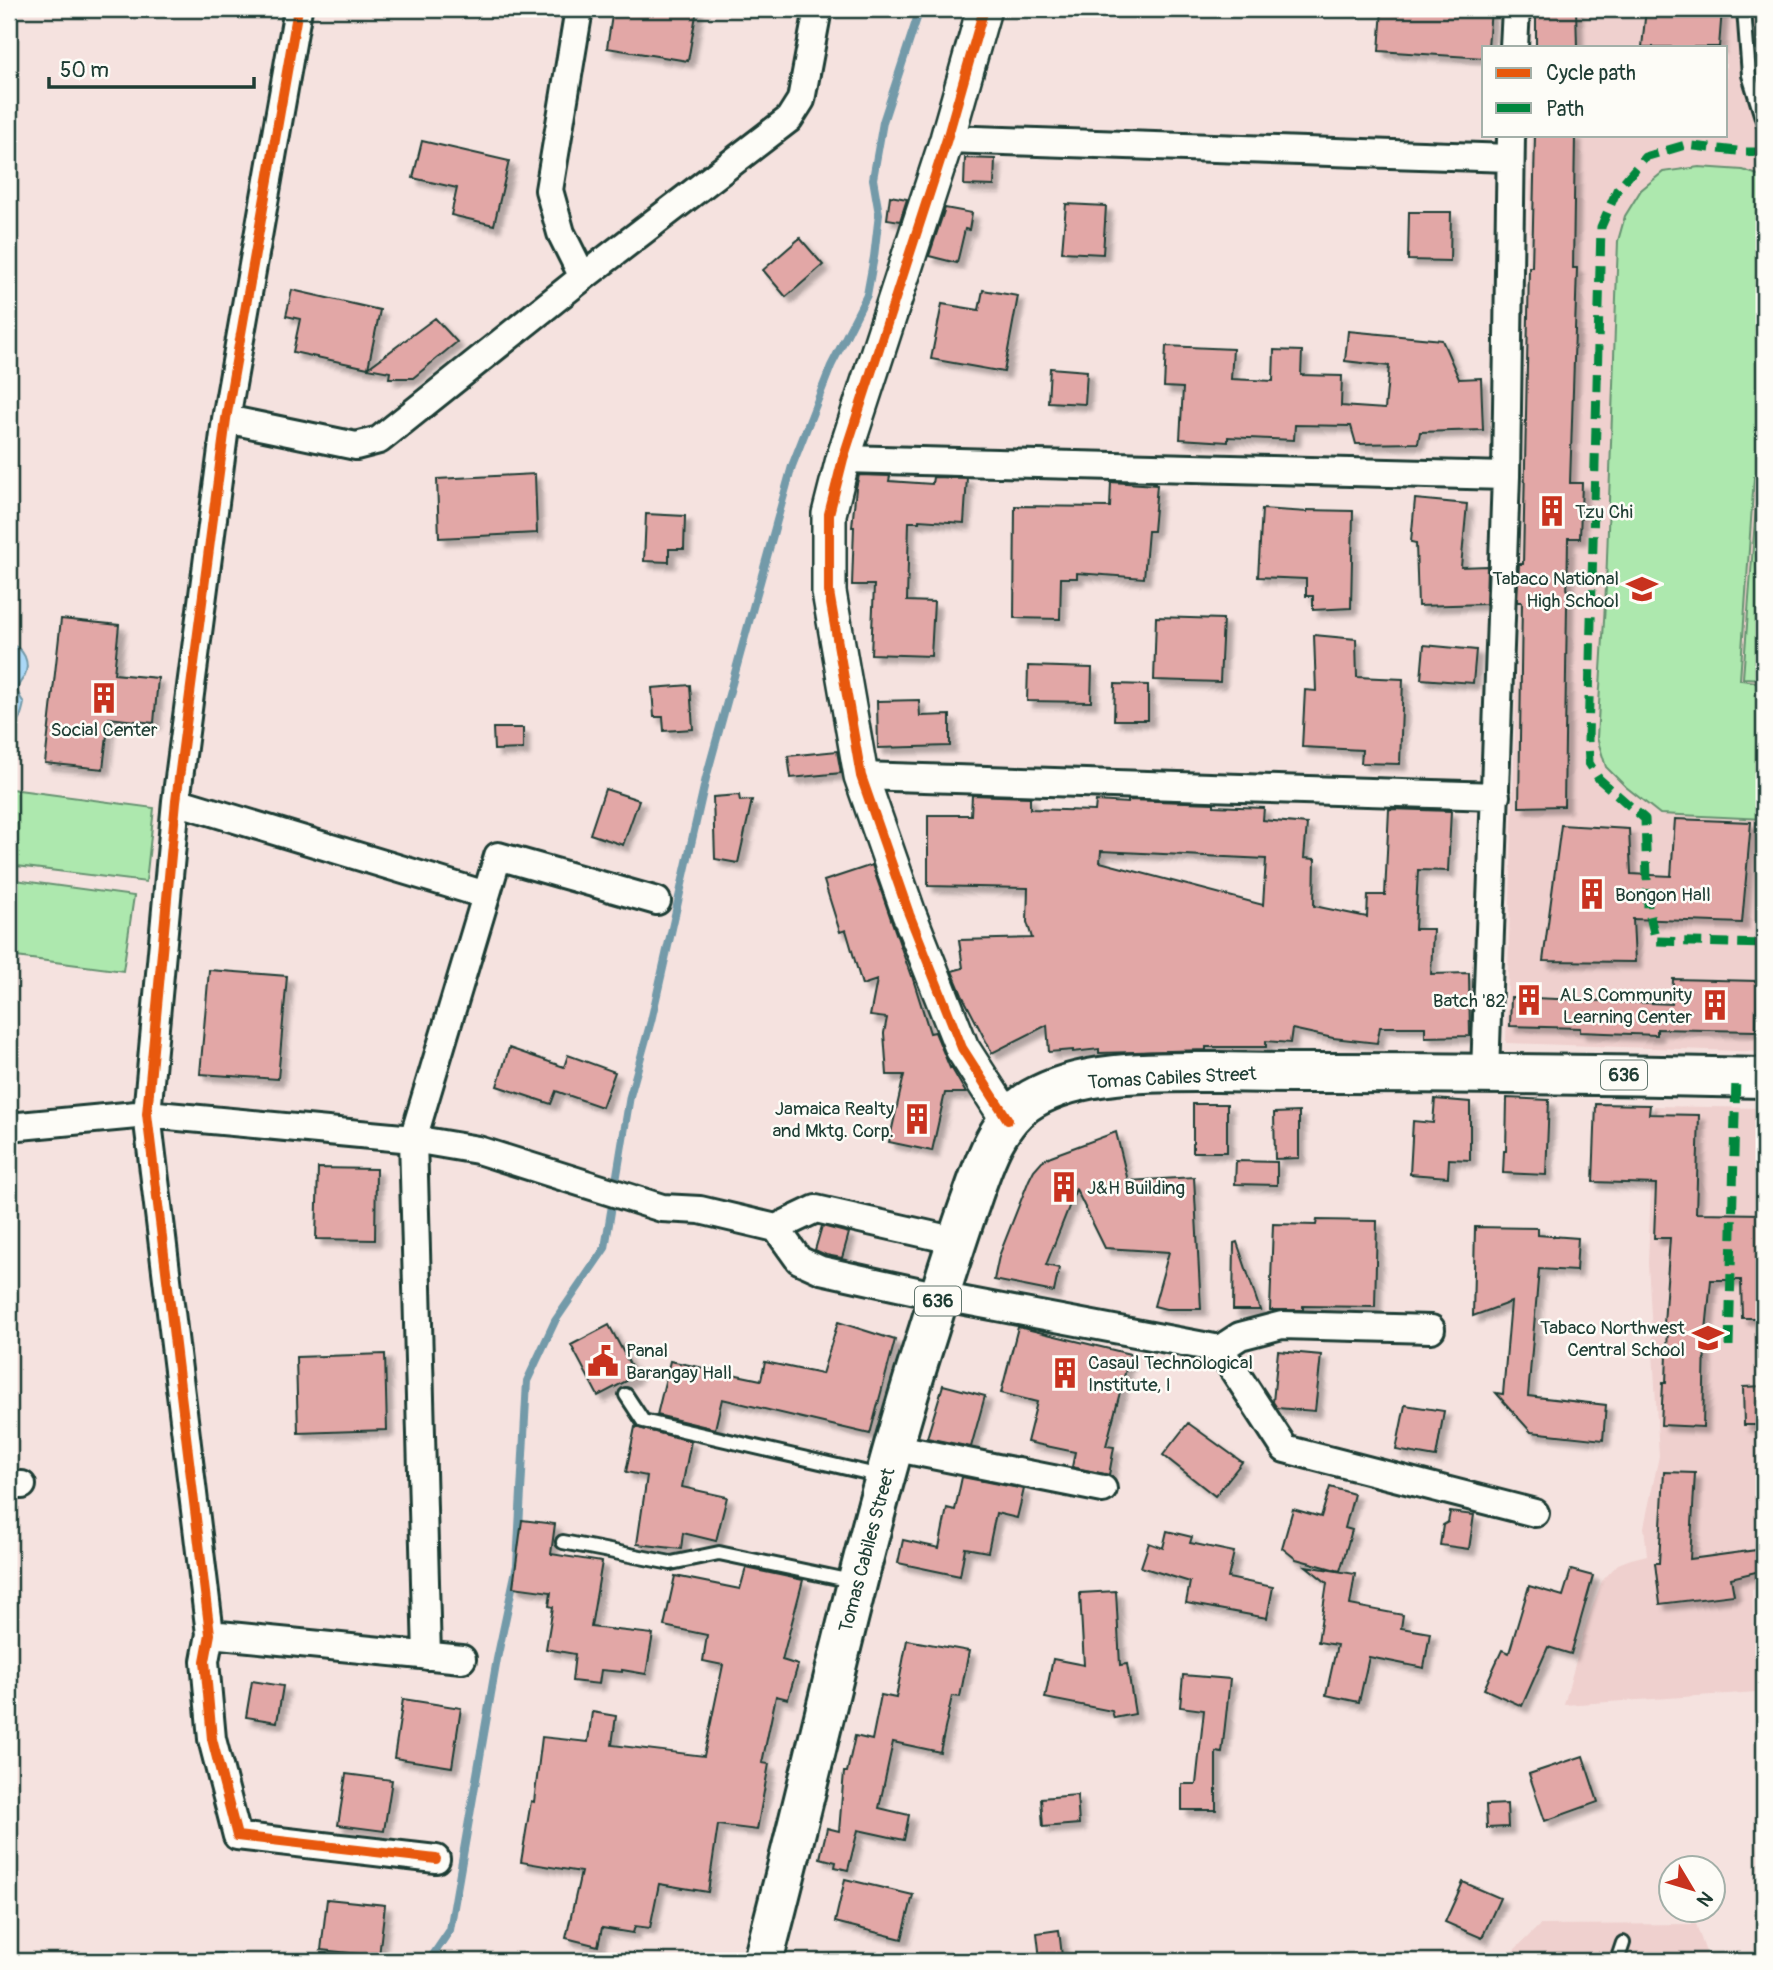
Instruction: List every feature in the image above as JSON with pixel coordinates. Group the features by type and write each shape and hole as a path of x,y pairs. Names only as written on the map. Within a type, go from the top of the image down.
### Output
{"main road":[{"name":"Tomas Cabiles Street","path":"763,1961 856,1581 889,1462 957,1241 995,1140 1019,1109 1051,1090 1076,1082 1124,1075 1186,1072 1485,1073 1764,1078"}],"street":[{"path":"298,9 226,419 176,801 147,1114 210,1634 205,1661 212,1739 237,1836 436,1859"},
{"path":"579,9 549,190 561,233 583,277"},
{"path":"226,419 356,446 379,440 583,277 789,119 801,100 818,9"},
{"path":"984,9 947,139 843,459 829,514 829,593 861,776 909,914 962,1048 1008,1120"},
{"path":"1514,46 1516,9"},
{"path":"947,139 1511,146 1506,475 1485,1073"},
{"path":"843,459 1506,475"},
{"path":"861,776 1496,796"},
{"path":"176,801 486,895"},
{"path":"427,1656 413,1139 486,895 498,856 657,901"},
{"path":"9,1127 147,1114 413,1139 478,1150 662,1208 700,1210 776,1228 816,1209 957,1241"},
{"path":"776,1228 799,1260 821,1270 939,1296 1220,1349 1240,1336 1282,1325 1431,1329"},
{"path":"1220,1349 1285,1449 1535,1513"},
{"path":"889,1462 1103,1489"},
{"path":"210,1634 463,1659"}],"lane":[{"path":"1744,9 1749,75 1764,124"},
{"path":"626,1395 643,1421 889,1462"},
{"path":"563,1542 671,1563 719,1553 856,1581"},
{"path":"1617,1961 1623,1943"}],"shaded area":[{"name":"Tabaco National High School","path":"1536,9 1764,9 1764,1052 1506,1043 1532,136 1728,136 1728,46 1535,46"},
{"name":"Tabaco Northwest Central School","path":"1654,1106 1764,1108 1764,1585 1752,1590 1757,1692 1564,1705 1585,1627 1602,1581 1618,1564 1647,1555 1644,1527 1659,1456 1648,1263"},
{"path":"1696,1924 1709,1961 1503,1961 1540,1925"}],"green space":[{"path":"1699,167 1743,170 1764,177 1764,477 1754,477 1740,680 1764,683 1764,819 1660,814 1606,767 1597,738 1606,587 1618,241 1625,216 1641,190 1663,172"},
{"path":"1758,480 1764,480 1764,679 1743,678"},
{"path":"11,789 154,808 146,882 9,865"},
{"path":"15,880 134,896 123,971 9,956"}],"water":[{"path":"9,644 19,648 25,656 27,666 18,689 24,703 22,710 18,720 9,727"}],"building":[{"path":"613,9 697,9 688,61 607,48"},
{"path":"1382,9 1491,9 1488,46 1482,46 1482,58 1379,51"},
{"path":"1536,9 1576,9 1577,46 1536,46"},
{"path":"1646,9 1722,9 1719,46 1642,46"},
{"name":"Tzu Chi","path":"1535,136 1575,136 1573,268 1577,268 1570,483 1582,483 1580,538 1568,538 1564,806 1519,807 1522,602 1517,602 1519,564 1523,564 1529,267 1532,267"},
{"path":"422,141 509,161 494,225 451,215 457,188 413,178"},
{"path":"965,158 995,159 994,186 964,185"},
{"path":"890,196 907,199 900,221 887,219"},
{"path":"1066,204 1106,206 1103,254 1062,252"},
{"path":"945,208 972,213 969,230 965,229 957,263 929,256"},
{"path":"1409,212 1451,212 1450,261 1408,260"},
{"path":"800,238 823,265 786,297 763,270"},
{"path":"292,290 380,310 368,368 293,352 300,319 286,316"},
{"path":"983,290 1018,296 1004,372 931,359 942,304 979,310"},
{"path":"435,318 457,342 413,378 389,378 390,372 368,368"},
{"path":"1348,331 1442,340 1459,379 1481,378 1483,430 1420,432 1418,443 1356,444 1351,426 1295,425 1294,440 1228,437 1228,442 1180,439 1183,388 1164,387 1166,346 1233,349 1231,379 1273,381 1274,350 1302,351 1301,375 1342,376 1341,406 1385,409 1389,366 1345,361"},
{"path":"1050,368 1087,371 1085,404 1048,402"},
{"path":"535,474 537,533 439,538 437,479"},
{"path":"859,475 890,476 889,481 932,484 933,477 967,478 964,523 919,520 909,522 907,601 934,602 931,656 871,654 874,585 852,585 852,527"},
{"path":"1111,482 1157,485 1153,531 1148,531 1144,578 1077,573 1077,578 1061,578 1060,619 1014,618 1015,506 1110,507"},
{"path":"1415,499 1467,504 1461,567 1487,566 1486,604 1418,606 1416,543 1411,542"},
{"path":"1262,509 1353,511 1351,608 1313,610 1313,596 1306,596 1306,579 1258,577"},
{"path":"646,514 685,516 684,549 669,549 669,562 644,561"},
{"path":"1156,617 1223,619 1220,682 1154,680"},
{"name":"Social Center","path":"61,619 119,625 114,674 158,678 154,723 109,718 103,769 45,763"},
{"path":"1314,635 1356,639 1357,677 1403,679 1400,764 1361,763 1362,750 1302,747 1305,690 1316,691"},
{"path":"1424,645 1476,650 1473,683 1421,679"},
{"path":"1028,666 1092,668 1091,702 1027,701"},
{"path":"1115,684 1148,685 1148,720 1114,720"},
{"path":"690,685 693,729 664,731 663,717 654,717 652,688"},
{"path":"919,700 920,716 950,715 950,746 878,748 877,701"},
{"path":"493,728 523,728 523,749 494,750"},
{"path":"837,751 841,773 791,778 788,756"},
{"path":"605,789 639,800 623,845 590,834"},
{"path":"739,795 740,801 752,800 738,863 715,859 713,797"},
{"path":"972,795 1030,797 1030,809 1095,811 1096,801 1128,803 1128,800 1264,808 1263,820 1307,824 1304,858 1315,859 1314,906 1367,917 1368,895 1385,895 1389,809 1451,811 1448,871 1418,870 1415,929 1433,929 1431,974 1469,973 1470,1036 1425,1037 1425,1027 1380,1027 1377,1043 1333,1038 1292,1029 1290,1043 1266,1041 1266,1047 1206,1047 1206,1050 1099,1053 1099,1049 1049,1052 1047,1025 992,1053 952,971 963,968 959,940 1032,938 1027,922 1028,888 928,886 928,815 971,815","holes":["1101,851 1266,859 1263,905 1100,862"]},
{"path":"1675,819 1751,822 1742,923 1633,919 1635,962 1543,961 1561,825 1629,829 1631,874 1671,876"},
{"path":"872,865 930,1033 935,1032 950,1068 966,1093 945,1093 932,1151 889,1142 904,1075 887,1075 884,1033 887,1018 870,1016 877,980 862,985 846,930 840,932 824,881"},
{"path":"209,970 287,976 278,1079 200,1074"},
{"path":"1673,979 1758,981 1756,1031 1657,1029 1657,1035 1580,1032 1580,1028 1510,1026 1511,997 1672,1004"},
{"path":"509,1048 564,1067 568,1055 615,1072 602,1107 556,1091 551,1104 497,1086"},
{"path":"1507,1098 1549,1100 1546,1175 1503,1173"},
{"path":"1435,1099 1470,1102 1470,1160 1449,1159 1448,1177 1410,1174 1413,1121 1433,1123"},
{"path":"1193,1104 1227,1104 1227,1152 1193,1152"},
{"path":"1596,1104 1650,1105 1649,1114 1699,1115 1696,1213 1764,1214 1764,1318 1742,1318 1741,1280 1711,1280 1705,1341 1703,1427 1661,1425 1663,1383 1666,1383 1668,1324 1664,1324 1670,1238 1654,1238 1656,1184 1593,1182"},
{"path":"1299,1112 1299,1158 1275,1159 1274,1113"},
{"path":"1116,1132 1128,1181 1194,1177 1201,1309 1166,1309 1154,1306 1169,1252 1105,1248 1076,1189 1046,1265 1059,1268 1054,1292 994,1280 999,1256 1034,1170 1051,1156"},
{"path":"1236,1161 1277,1162 1277,1185 1235,1184"},
{"path":"318,1168 376,1169 375,1240 316,1239"},
{"path":"1317,1220 1377,1221 1375,1307 1303,1306 1303,1310 1270,1310 1273,1224 1316,1225"},
{"path":"822,1226 849,1233 842,1258 815,1250"},
{"path":"1475,1227 1538,1228 1538,1235 1578,1238 1576,1271 1539,1269 1528,1396 1606,1405 1603,1440 1531,1432 1496,1393 1503,1394 1511,1302 1473,1316"},
{"path":"1237,1242 1260,1310 1233,1310 1234,1243"},
{"path":"838,1322 895,1340 870,1434 722,1399 715,1429 657,1415 670,1361 761,1380 765,1362 822,1374"},
{"name":"Panal Barangay Hall","path":"609,1325 636,1376 598,1396 571,1345"},
{"name":"Casaul Technological Institute, I","path":"1018,1327 1130,1354 1106,1446 1114,1447 1109,1475 1072,1467 1075,1452 1027,1442 1037,1402 1001,1393"},
{"path":"1278,1351 1321,1355 1315,1411 1277,1408 1273,1402"},
{"path":"385,1354 387,1430 298,1433 296,1357"},
{"path":"943,1385 985,1396 971,1447 927,1438"},
{"path":"1764,1386 1764,1425 1744,1425 1743,1387"},
{"path":"1405,1405 1444,1411 1436,1457 1396,1450"},
{"path":"1188,1423 1242,1462 1215,1496 1163,1455"},
{"path":"635,1427 691,1441 682,1487 727,1497 716,1541 683,1533 681,1549 637,1544 647,1476 626,1472"},
{"path":"1664,1472 1695,1473 1690,1559 1764,1549 1764,1570 1731,1578 1734,1595 1660,1604 1655,1563 1659,1563"},
{"path":"962,1477 1024,1489 1017,1518 996,1513 988,1552 965,1548 960,1576 898,1563 903,1540 939,1548 947,1508 955,1510"},
{"path":"1330,1487 1354,1494 1345,1528 1352,1530 1340,1571 1296,1559 1282,1548 1293,1509 1321,1517"},
{"path":"1450,1512 1474,1515 1469,1549 1440,1545 1443,1525 1448,1522"},
{"path":"522,1520 555,1524 551,1554 602,1562 591,1627 653,1634 646,1674 601,1670 599,1684 572,1681 575,1654 546,1649 553,1607 549,1606 551,1592 513,1587"},
{"path":"1167,1531 1192,1537 1190,1543 1234,1552 1228,1578 1273,1587 1267,1618 1186,1603 1190,1582 1141,1567 1149,1543 1163,1548"},
{"path":"1306,1566 1355,1574 1350,1605 1403,1615 1401,1628 1430,1633 1424,1668 1369,1657 1359,1702 1326,1695 1337,1645 1318,1642 1327,1583"},
{"path":"746,1568 803,1580 782,1660 798,1665 788,1699 776,1696 762,1763 769,1764 757,1830 718,1825 708,1892 659,1884 650,1928 635,1926 633,1933 602,1928 598,1946 566,1938 581,1872 521,1862 531,1801 534,1802 542,1737 588,1742 592,1712 616,1716 612,1745 704,1756 723,1665 703,1661 707,1635 664,1626 675,1576 740,1589"},
{"path":"1571,1570 1593,1576 1571,1654 1548,1647 1522,1706 1484,1689 1502,1650 1509,1653 1529,1586 1563,1596"},
{"path":"1116,1591 1120,1665 1127,1664 1135,1714 1114,1718 1112,1711 1045,1698 1053,1659 1084,1665 1080,1593"},
{"path":"907,1640 969,1651 960,1697 952,1696 940,1752 893,1742 879,1808 909,1815 904,1840 858,1830 848,1870 835,1867 836,1862 820,1858 827,1828 839,1831 844,1772 847,1772 855,1736 872,1740 881,1695 896,1698"},
{"path":"1183,1675 1230,1679 1222,1753 1216,1752 1216,1810 1182,1810 1182,1784 1196,1784 1204,1710 1180,1707"},
{"path":"252,1681 283,1686 277,1722 246,1717"},
{"path":"403,1699 461,1708 452,1767 394,1758"},
{"path":"1583,1756 1598,1802 1545,1821 1529,1774"},
{"path":"346,1774 392,1780 384,1831 338,1825"},
{"path":"1077,1795 1079,1824 1043,1827 1041,1798"},
{"path":"1507,1804 1508,1827 1487,1828 1486,1805"},
{"path":"845,1879 913,1895 902,1939 835,1922"},
{"path":"1463,1882 1500,1898 1482,1938 1445,1922"},
{"path":"327,1899 385,1905 379,1956 321,1950"},
{"path":"1059,1930 1062,1956 1040,1959 1037,1933"}],"waterway":[{"path":"429,1961 450,1930 497,1659 517,1565 527,1381 555,1321 605,1248 630,1096 651,1021 706,778 792,466 831,366 867,295 879,214 873,179 883,122 920,9"},
{"path":"137,1961 220,1956 246,1961"}],"marked path":[{"path":"1764,152 1685,145 1645,157 1617,190 1601,227 1588,740 1589,763 1599,779 1645,819 1648,908 1656,941 1764,944"},
{"path":"1729,1346 1736,1077"}],"cycle path":[{"path":"298,9 226,419 176,801 147,1114 210,1634 205,1661 212,1739 237,1836 436,1859"},
{"path":"984,9 947,139 843,459 829,514 829,592 861,776 909,914 962,1048 1008,1120"}],"place":[{"name":"Tzu Chi","path":"1552,511"},
{"name":"Tabaco National High School","path":"1642,589"},
{"name":"Social Center","path":"104,698"},
{"name":"Bongon Hall","path":"1592,894"},
{"name":"Batch '82","path":"1529,1000"},
{"name":"ALS Community Learning Center","path":"1715,1005"},
{"name":"Jamaica Realty and Mktg. Corp.","path":"917,1119"},
{"name":"J&H Building","path":"1064,1187"},
{"name":"Tabaco Northwest Central School","path":"1708,1338"},
{"name":"Panal Barangay Hall","path":"603,1361"},
{"name":"Casaul Technological Institute, I","path":"1065,1373"}]}
